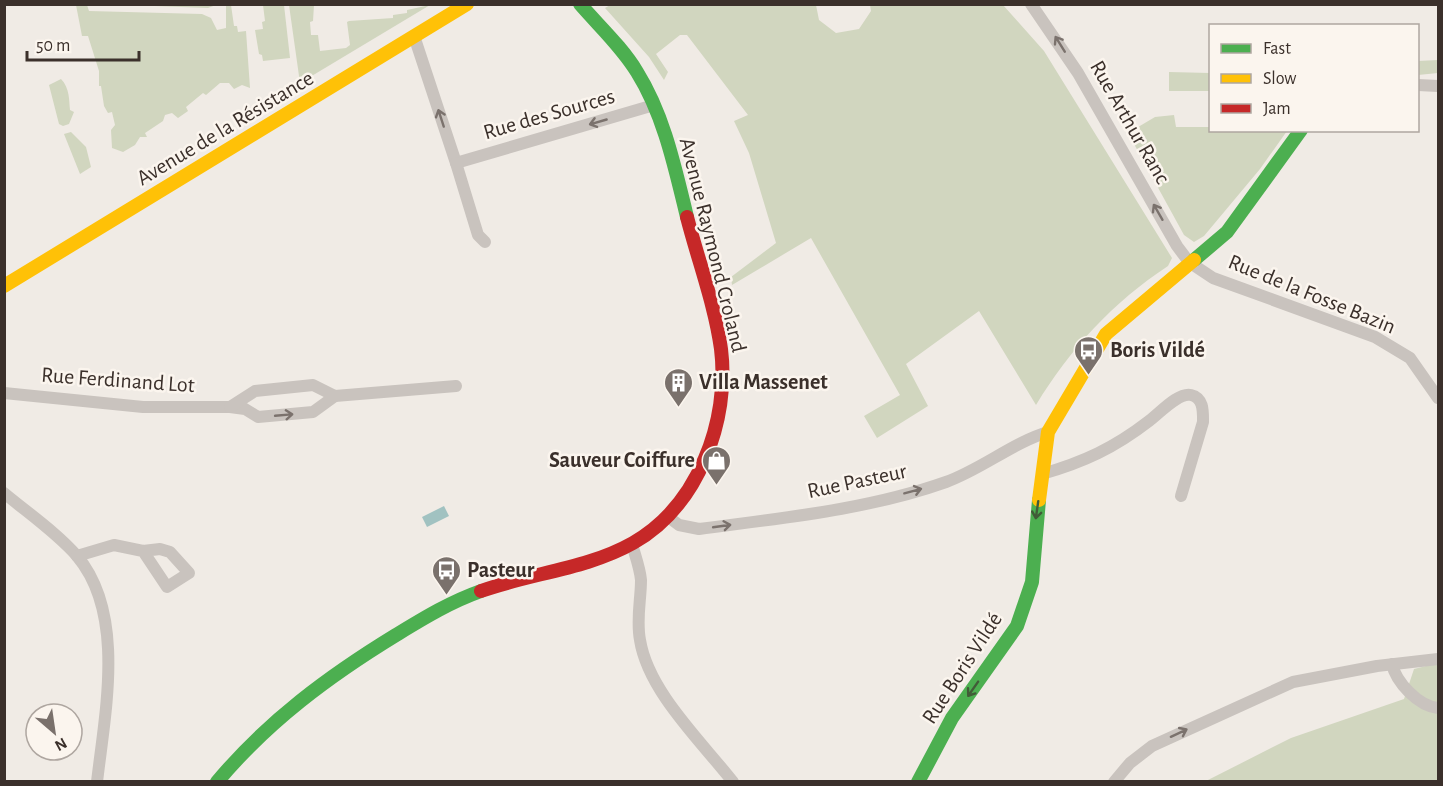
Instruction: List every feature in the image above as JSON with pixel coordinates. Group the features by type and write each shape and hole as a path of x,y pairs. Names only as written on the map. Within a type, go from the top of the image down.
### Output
{"main road":[{"name":"Avenue de la Résistance","path":"4,286 415,39 467,4"},
{"name":"Avenue Raymond Croland","path":"218,782 244,749 318,684 438,609 465,596 611,553 652,532 667,516 702,464 717,426 722,392 722,358 714,318 654,105 636,70 580,4"},
{"path":"1048,432 1106,334 1227,232 1300,132"},
{"name":"Rue Boris Vildé","path":"918,782 952,718 1017,626 1032,582 1048,432"}],"street":[{"name":"Rue Arthur Ranc","path":"1031,4 1078,73 1177,246 1189,262"},
{"path":"415,39 478,235 485,242"},
{"path":"1419,85 1438,86"},
{"name":"Rue des Sources","path":"456,163 654,105"},
{"name":"Rue de la Fosse Bazin","path":"1189,262 1213,278 1375,337 1410,358 1438,398"},
{"name":"Rue Ferdinand Lot","path":"230,407 255,391 313,385 335,396 456,386"},
{"name":"Rue Ferdinand Lot","path":"4,393 143,407 230,407 244,409 258,417 313,412 335,396"},
{"path":"1042,474 1097,456 1134,433 1181,396 1191,395 1200,401 1204,410 1203,422 1181,496"},
{"name":"Rue Pasteur","path":"667,516 679,525 699,529 843,509 947,482 1030,437 1048,432"},
{"path":"4,493 77,556 99,596 107,622 106,699 97,782"},
{"path":"632,544 641,578 638,621 640,642 651,673 661,692 733,782"},
{"path":"77,556 114,545 143,551"},
{"path":"1114,782 1130,763 1152,746 1293,682 1392,664 1438,659"},
{"path":"1392,664 1394,673 1408,691 1432,707 1438,708"}],"green space":[{"path":"612,4 816,5 819,20 836,33 859,29 871,11 870,5 1003,5 1044,51 1172,258 1168,266 1129,295 1094,328 1063,365 1036,405 979,311 906,364 928,406 877,438 864,416 900,395 811,238 732,285 731,277 776,243 749,153 734,121 748,115 687,35 680,35 656,54 668,72 664,80 649,57 605,8"},
{"path":"76,5 87,5 89,11 202,14 211,18 217,30 226,28 226,5 231,5 234,26 237,26 238,32 246,31 250,88 242,85 234,89 229,83 220,83 186,107 188,111 178,118 172,113 165,115 163,121 145,133 147,137 140,137 135,145 123,152 112,148 111,130 115,125 112,112 108,113 104,106 101,86 99,86 99,71 88,36 82,36"},
{"path":"128,5 216,5 208,8"},
{"path":"263,5 284,5 290,58 263,61 262,55 259,54 255,30 263,29 262,22 265,21"},
{"path":"289,5 314,5 313,21 310,22 311,35 318,35 320,51 346,48 350,45 347,22 349,21 393,18 393,15 407,13 407,10 430,5 300,83"},
{"path":"1438,60 1438,73 1419,75 1419,61"},
{"path":"1169,72 1209,73 1209,91 1169,91"},
{"path":"61,79 68,90 70,110 74,112 69,124 63,126 59,124 49,85"},
{"path":"1174,115 1176,127 1209,127 1209,132 1286,132 1260,169 1204,236 1194,242 1184,235 1128,133 1155,117"},
{"path":"71,132 86,147 91,167 80,174 64,134"},
{"path":"1438,663 1438,781 1204,782 1291,738 1404,699 1414,669"}],"water":[{"path":"444,506 449,516 427,527 422,517"}],"traffic: fast":[{"path":"580,4 624,54 637,72 655,106 668,142 687,217"},
{"path":"1194,260 1227,232 1300,132"},
{"path":"918,782 952,718 1017,626 1032,582 1039,500"},
{"path":"217,782 278,719 323,683 417,622 481,591"}],"traffic: slow":[{"path":"4,286 467,4"},
{"path":"1039,500 1048,432 1106,334 1194,260"}],"traffic: jam":[{"path":"481,591 578,565 633,543 656,527 692,484 705,459 714,432 720,404 722,376 721,349 715,316 687,217"}],"place":[{"name":"Boris Vildé","path":"1089,376"},
{"name":"Villa Massenet","path":"678,408"},
{"name":"Sauveur Coiffure","path":"716,486"},
{"name":"Pasteur","path":"446,596"}]}
